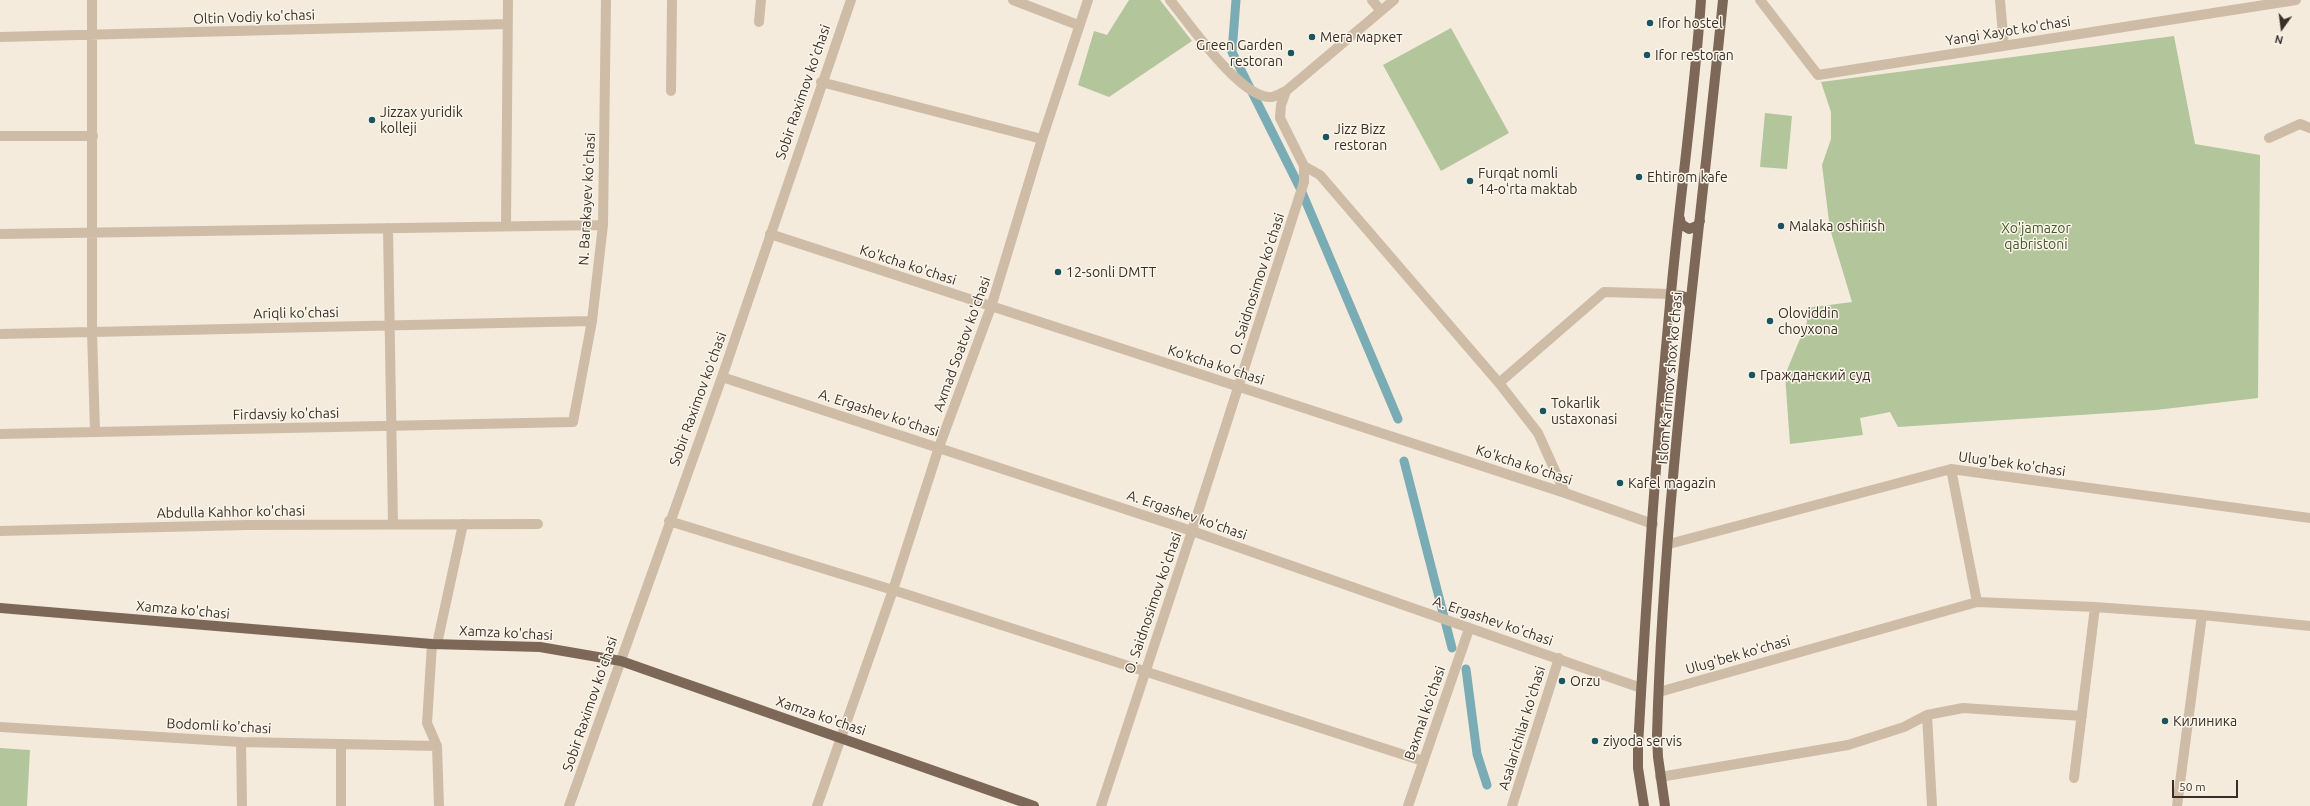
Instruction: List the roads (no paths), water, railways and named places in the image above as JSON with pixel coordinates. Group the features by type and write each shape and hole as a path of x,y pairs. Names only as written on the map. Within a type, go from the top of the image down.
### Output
{"main road":[{"name":"Islom Karimov shox ko'chasi","path":"1644,806 1638,768 1641,688 1670,298 1680,218 1701,0"},
{"name":"Islom Karimov shox ko'chasi","path":"1665,806 1660,778 1658,750 1659,692 1669,544 1690,305 1723,0"},
{"path":"1680,218 1681,224 1689,229 1697,226 1700,221"},
{"path":"1670,298 1679,295 1685,297 1690,305"},
{"name":"Xamza ko'chasi","path":"0,608 435,644 540,647 621,661 1034,806"}],"street":[{"path":"92,0 92,332 95,431"},
{"path":"506,226 508,0"},
{"name":"N. Barakayev ko'chasi","path":"573,422 592,321 603,225 606,0"},
{"path":"671,91 672,0"},
{"path":"759,22 761,0"},
{"name":"Sobir Raximov ko'chasi","path":"569,806 669,521 722,377 821,82 851,0"},
{"path":"1014,0 1078,25"},
{"name":"Axmad Soatov ko'chasi","path":"817,806 892,590 939,447 991,307 1078,25 1088,0"},
{"path":"1170,0 1230,73 1252,91 1270,98 1286,91 1394,0"},
{"path":"1372,0 1381,11"},
{"path":"2000,0 2004,46"},
{"name":"Yangi Xayot ko'chasi","path":"1763,1 1818,75 2296,0"},
{"name":"Oltin Vodiy ko'chasi","path":"0,37 91,36 508,24"},
{"path":"821,82 1042,139"},
{"path":"1286,91 1281,105 1280,118 1304,166 1320,175 1499,383 1538,433 1565,493"},
{"path":"2269,138 2300,124 2310,128"},
{"path":"0,136 93,136"},
{"name":"O. Saidnosimov ko'chasi","path":"1101,806 1239,387 1304,182 1304,166"},
{"path":"0,234 603,225"},
{"path":"388,228 391,325 393,524"},
{"name":"Ko'kcha ko'chasi","path":"770,234 1565,493 1653,524"},
{"path":"1499,383 1604,292 1670,298"},
{"name":"Ariqli ko'chasi","path":"0,334 592,321"},
{"name":"A. Ergashev ko'chasi","path":"722,377 1192,530 1468,629 1559,658 1641,688"},
{"name":"Firdavsiy ko'chasi","path":"0,434 573,422"},
{"path":"1951,470 1977,602"},
{"name":"Ulug'bek ko'chasi","path":"1669,544 1951,470 2310,518"},
{"path":"669,521 892,590 1423,761"},
{"path":"439,806 437,746 426,723 435,644 463,524"},
{"name":"Abdulla Kahhor ko'chasi","path":"0,531 247,525 538,524"},
{"name":"Ulug'bek ko'chasi","path":"1659,692 1977,602 2095,607 2202,615 2310,626"},
{"path":"2074,778 2095,607"},
{"path":"2177,806 2202,615"},
{"name":"Baxmal ko'chasi","path":"1408,806 1468,629"},
{"name":"Asalarichilar ko'chasi","path":"1512,806 1559,658"},
{"path":"1660,778 1848,745 1904,727 1926,715 1963,708 2082,716"},
{"path":"1926,715 1932,806"},
{"name":"Bodomli ko'chasi","path":"0,727 241,742 437,746"},
{"path":"241,742 242,806"},
{"path":"341,744 341,806"}],"waterway":[{"path":"1236,0 1232,52 1301,190 1398,419"},
{"path":"1404,461 1452,648"},
{"path":"1466,669 1477,754 1487,785"}],"place":[{"name":"Ifor hostel","path":"1650,23"},
{"name":"Мега маркет","path":"1312,37"},
{"name":"Green Garden restoran","path":"1291,53"},
{"name":"Ifor restoran","path":"1647,55"},
{"name":"Jizzax yuridik kolleji","path":"372,120"},
{"name":"Jizz Bizz restoran","path":"1326,137"},
{"name":"Ehtirom kafe","path":"1639,177"},
{"name":"Furqat nomli 14-oʻrta maktab","path":"1470,181"},
{"name":"Malaka oshirish","path":"1781,226"},
{"name":"12-sonli DMTT","path":"1058,272"},
{"name":"Oloviddin choyxona","path":"1770,321"},
{"name":"Гражданский суд","path":"1752,375"},
{"name":"Tokarlik ustaxonasi","path":"1543,411"},
{"name":"Kafel magazin","path":"1620,483"},
{"name":"Orzu","path":"1562,681"},
{"name":"Килиника","path":"2165,721"},
{"name":"ziyoda servis","path":"1595,741"}],"park label":[{"name":"Xo'jamazor qabristoni","path":"2036,236"}]}
